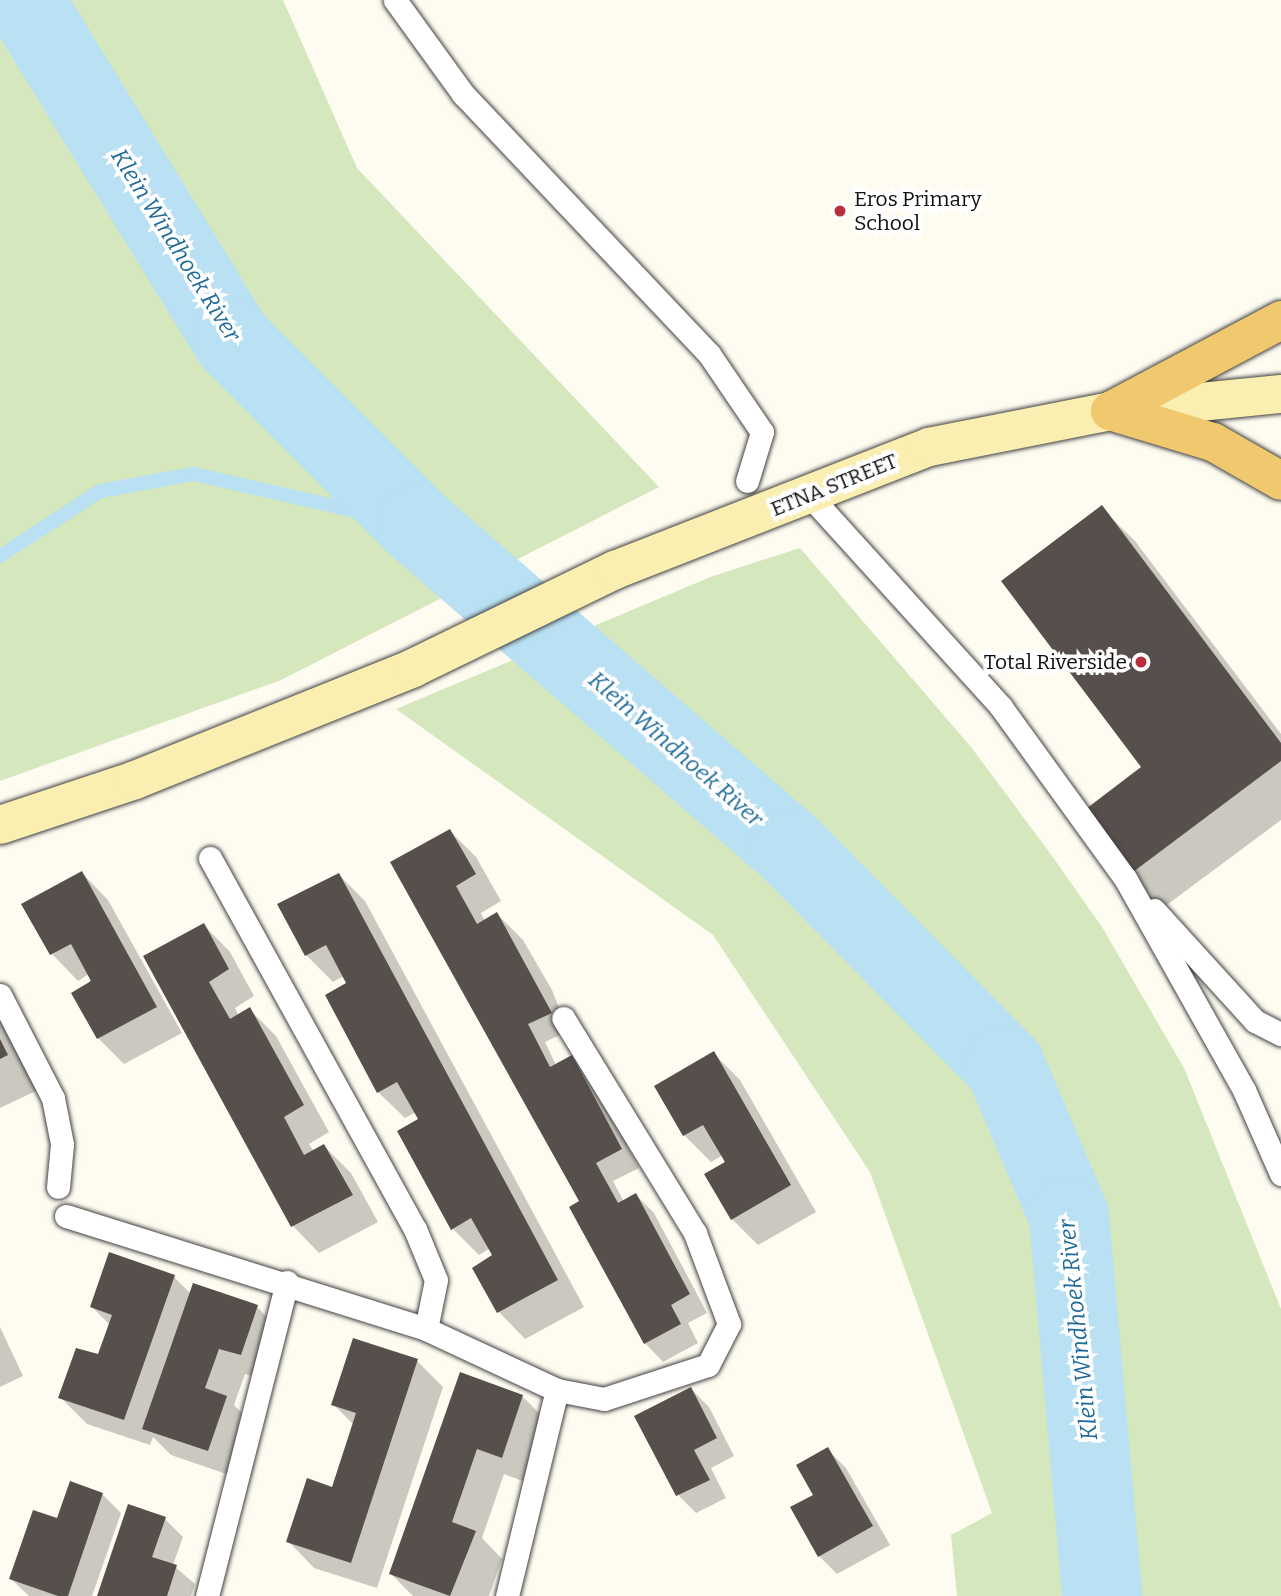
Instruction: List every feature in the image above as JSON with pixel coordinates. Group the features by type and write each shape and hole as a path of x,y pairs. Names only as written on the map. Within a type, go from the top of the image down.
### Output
{"main road":[{"path":"1110,411 1281,320"},
{"path":"1110,411 1213,442 1281,481"}],"street":[{"name":"ETNA STREET","path":"0,825 135,780 413,667 615,570 929,447 1110,411 1281,394"}],"lane":[{"path":"395,0 463,94 709,354 762,432 747,481"},
{"path":"809,495 1001,707 1125,878 1255,1021 1281,1034"},
{"path":"210,858 415,1229 436,1280 426,1329"},
{"path":"1125,878 1244,1090 1281,1174"},
{"path":"0,995 53,1098 62,1144 58,1188"},
{"path":"66,1216 288,1282 426,1329 556,1390 604,1399 708,1365 729,1324 695,1233 563,1018"},
{"path":"207,1596 288,1282"},
{"path":"507,1596 556,1390"}],"green space":[{"path":"0,0 283,0 357,168 659,487 281,680 0,781"},
{"path":"800,548 971,747 1047,849 1102,927 1184,1068 1281,1309 1281,1596 957,1596 951,1535 992,1513 870,1172 713,935 396,709 713,576"}],"building":[{"name":"Total Riverside","path":"1102,505 1281,743 1281,761 1125,878 1078,815 1141,767 1001,581"},
{"path":"450,829 476,874 456,886 477,924 497,912 552,1013 528,1024 550,1067 572,1055 622,1149 596,1163 618,1203 636,1193 690,1294 671,1305 681,1324 644,1344 569,1207 579,1201 390,862"},
{"path":"82,871 157,1007 97,1039 71,993 91,981 71,944 50,955 21,904"},
{"path":"339,873 558,1280 497,1313 472,1268 492,1255 471,1218 451,1230 397,1131 418,1119 397,1082 377,1093 325,995 346,983 326,945 305,956 277,904"},
{"path":"204,923 229,969 209,982 230,1019 250,1007 304,1105 284,1117 304,1155 324,1144 353,1195 291,1227 143,956"},
{"path":"0,1039 8,1055 0,1059"},
{"path":"714,1051 791,1185 731,1220 704,1174 725,1162 703,1125 683,1136 654,1086"},
{"path":"109,1252 175,1275 124,1420 58,1398 76,1348 98,1354 112,1315 90,1307"},
{"path":"193,1283 258,1305 241,1355 219,1349 205,1388 227,1396 208,1451 142,1429"},
{"path":"353,1338 418,1359 351,1563 286,1542 307,1478 332,1487 356,1413 331,1405"},
{"path":"460,1372 523,1395 502,1458 477,1449 452,1522 476,1531 450,1596 389,1574"},
{"path":"691,1387 717,1438 694,1450 710,1480 676,1496 634,1416"},
{"path":"828,1447 873,1526 818,1557 790,1507 813,1495 796,1465"},
{"path":"70,1481 103,1493 68,1596 58,1596 9,1579 33,1510 57,1518"},
{"path":"128,1504 166,1517 152,1557 177,1565 167,1596 97,1596"}],"waterway":[{"name":"Klein Windhoek River","path":"24,0 233,341 417,525 790,848 1005,1066 1069,1216 1102,1596"},
{"path":"0,556 100,491 194,474 417,525"}],"place":[{"name":"Eros Primary School","path":"840,211"},
{"name":"Total Riverside","path":"1141,662"}]}
